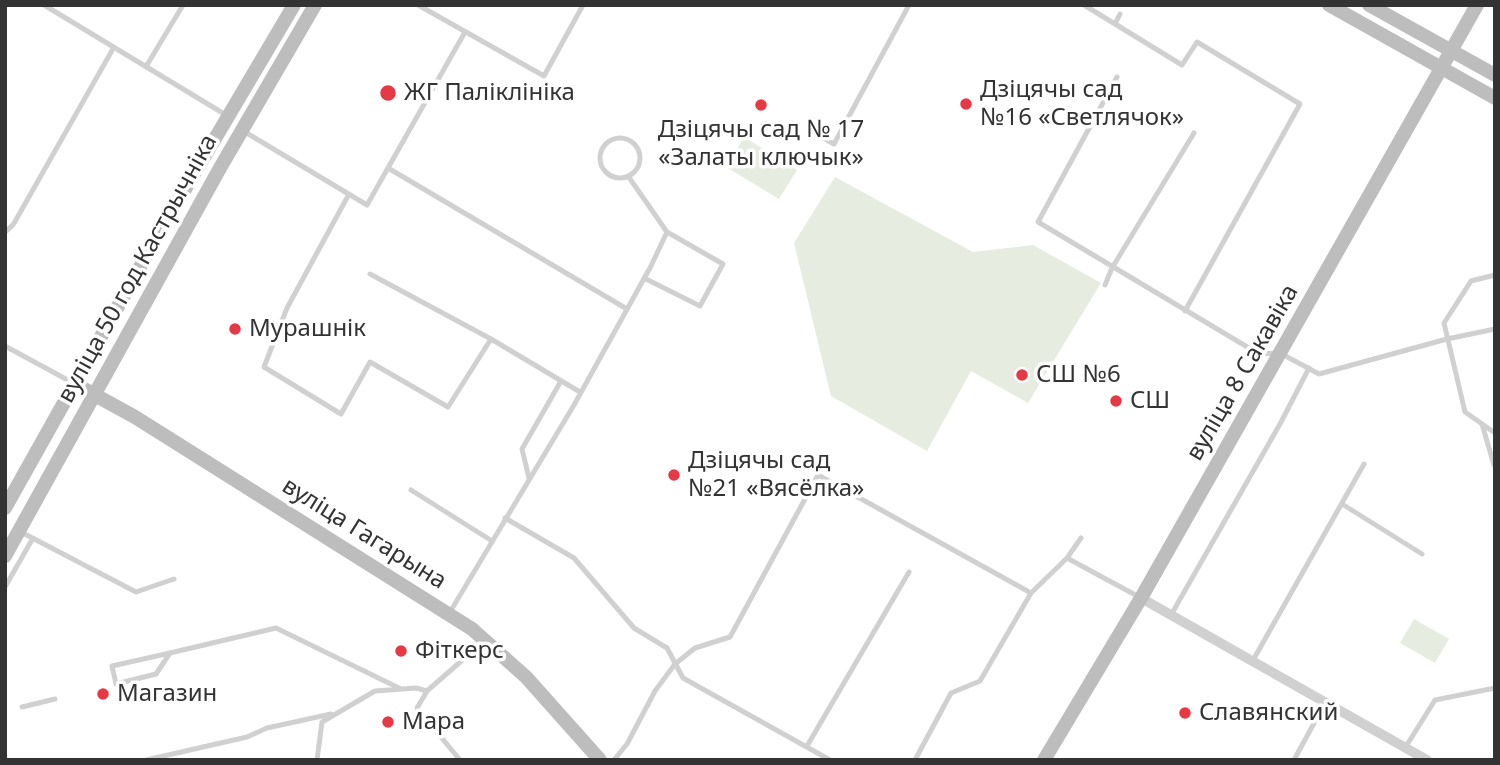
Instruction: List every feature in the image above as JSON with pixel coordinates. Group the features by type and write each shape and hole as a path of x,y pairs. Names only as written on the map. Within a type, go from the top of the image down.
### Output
{"main road":[{"name":"вуліца 50 год Кастрычніка","path":"5,508 158,236 294,5"},
{"name":"вуліца 50 год Кастрычніка","path":"5,556 26,535 93,395 315,5"},
{"path":"1329,5 1495,97"},
{"path":"1369,5 1495,75"},
{"name":"вуліца 8 Сакавіка","path":"1044,760 1141,598 1477,5"},
{"name":"вуліца Гагарына","path":"75,384 135,417 449,614 485,640 526,677 600,760"}],"street":[{"path":"1141,598 1427,760"}],"lane":[{"path":"44,5 229,117"},
{"path":"147,65 183,5"},
{"path":"418,5 544,76 583,5"},
{"path":"818,135 834,144 909,5"},
{"path":"1084,5 1182,65 1197,42 1300,104 1185,311"},
{"path":"1115,24 1120,15"},
{"path":"242,130 367,205 465,32"},
{"path":"5,232 13,225 114,47"},
{"path":"1117,77 1038,222 1259,354 1280,353 1319,374 1447,339 1495,329"},
{"path":"1105,285 1112,268 1194,132"},
{"path":"612,139 626,139 637,147 638,167 628,177 609,175 601,166 600,153 612,139"},
{"path":"388,168 627,309"},
{"path":"628,177 667,232 723,264 701,306 644,278"},
{"path":"349,194 287,308 264,367 341,414 370,362 448,407 491,339"},
{"path":"449,614 580,392 667,232"},
{"path":"370,274 491,339 580,392"},
{"path":"1495,275 1471,281 1444,323 1465,412 1495,433"},
{"path":"5,346 75,384"},
{"path":"1171,615 1247,484 1309,368"},
{"path":"529,478 522,449 561,381"},
{"path":"1482,424 1494,465"},
{"path":"1252,662 1364,464"},
{"path":"614,760 627,744 655,691 675,664 695,648 730,637 818,475 1031,593"},
{"path":"411,490 492,541"},
{"path":"1342,504 1422,554"},
{"path":"505,519 573,558 634,628 667,648 683,678 830,760"},
{"path":"5,587 26,535 136,592 174,579"},
{"path":"915,760 951,693 979,681 1031,593 1067,558 1081,538"},
{"path":"1067,558 1141,598"},
{"path":"807,746 909,572"},
{"path":"170,653 156,674 116,684 113,666 276,628 401,689"},
{"path":"460,760 417,708 427,691 485,640"},
{"path":"317,760 322,722 375,691 416,688 427,691"},
{"path":"1405,748 1434,700 1495,688"},
{"path":"22,707 55,699"},
{"path":"1294,760 1325,703"},
{"path":"146,760 247,737 267,728 338,712"}],"shaded area":[{"path":"744,137 797,170 779,199 726,167"},
{"path":"835,177 973,252 1033,245 1101,283 1028,403 971,371 927,451 831,396 794,243"},
{"path":"1414,619 1449,639 1435,663 1400,643"}],"place":[{"name":"ЖГ Паліклініка","path":"388,93"},
{"name":"Дзіцячы сад №16 «Светлячок»","path":"966,104"},
{"name":"Дзіцячы сад № 17 «Залаты ключык»","path":"761,105"},
{"name":"Мурашнік","path":"235,329"},
{"name":"СШ №6","path":"1022,375"},
{"name":"СШ","path":"1116,401"},
{"name":"Дзіцячы сад №21 «Вясёлка»","path":"674,475"},
{"name":"Фіткерс","path":"401,651"},
{"name":"Магазин","path":"103,694"},
{"name":"Славянский","path":"1185,713"},
{"name":"Мара","path":"388,722"}]}
